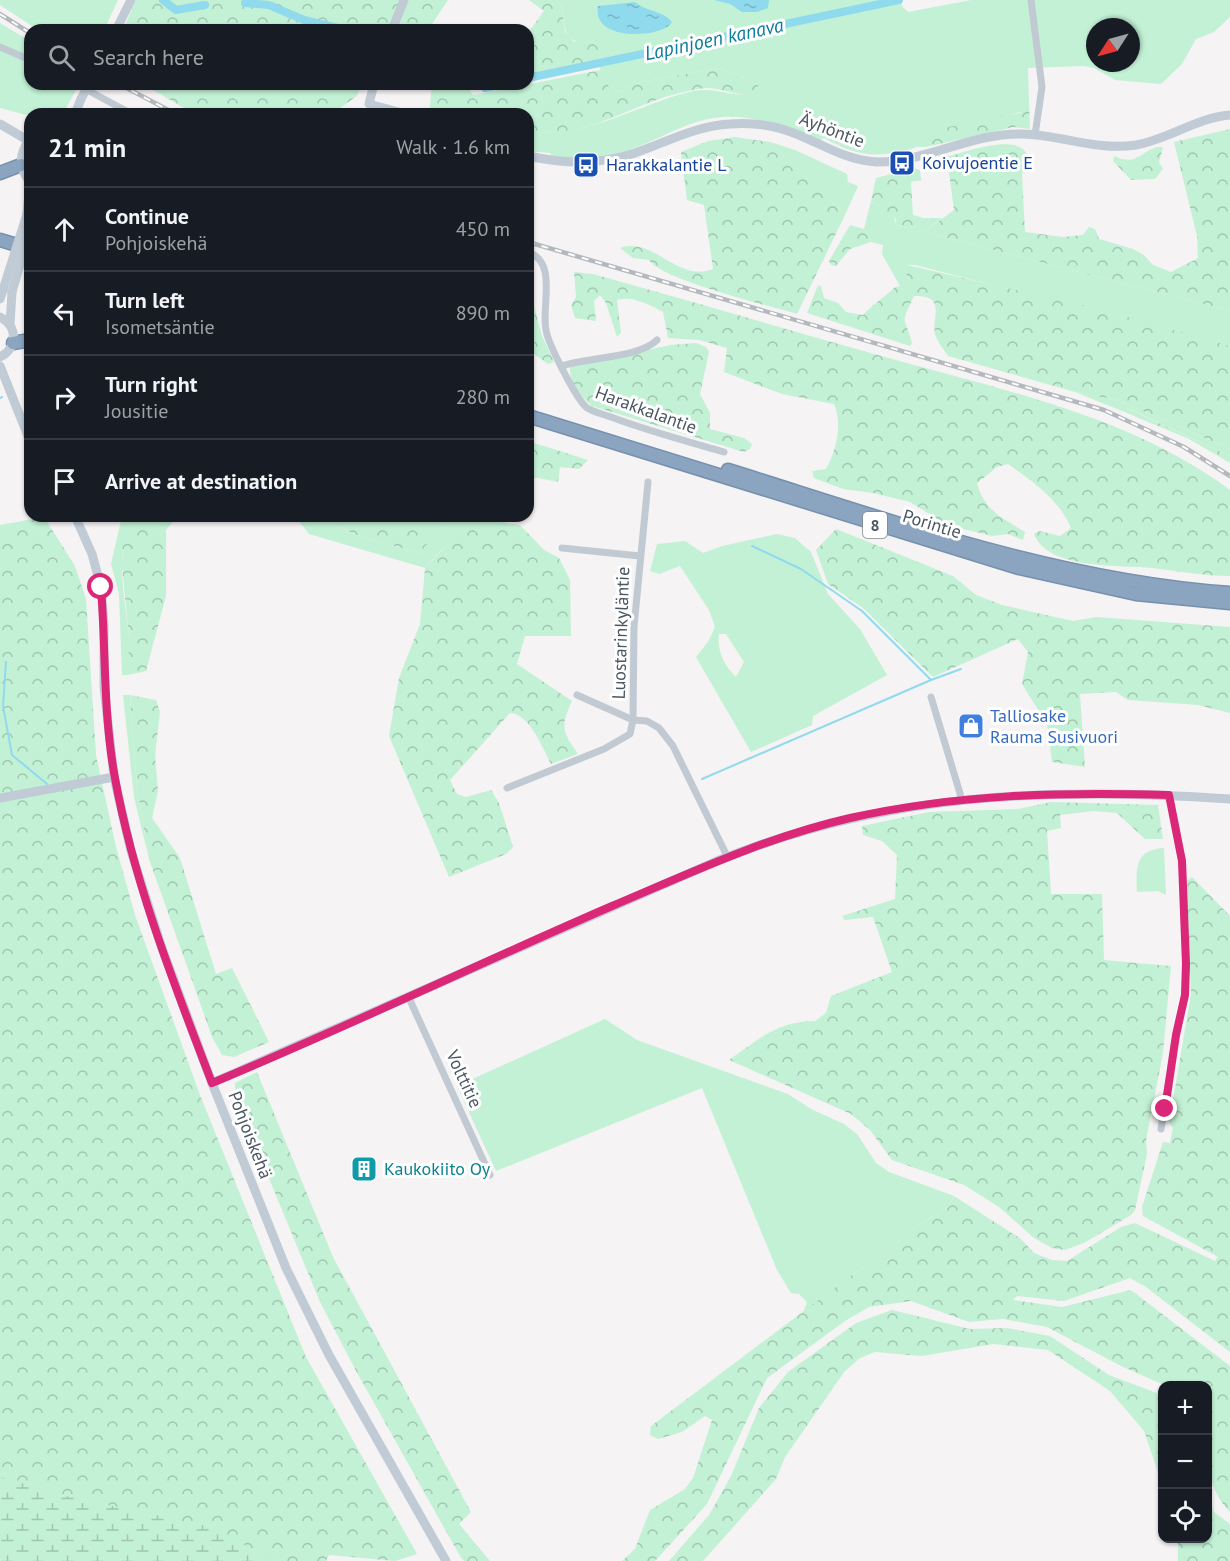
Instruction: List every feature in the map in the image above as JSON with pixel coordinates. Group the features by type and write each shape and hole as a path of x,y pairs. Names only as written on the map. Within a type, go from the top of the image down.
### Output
{"highway":[{"path":"0,173 21,165"},
{"path":"0,240 24,247"},
{"path":"0,248 24,256"},
{"path":"14,343 24,341"},
{"name":"Porintie","path":"534,410 1019,557 1138,584 1230,593"},
{"name":"Porintie","path":"534,418 1019,568 1136,594 1230,603"}],"main road":[{"path":"119,24 131,0"},
{"path":"394,24 404,0"},
{"path":"77,108 86,90"},
{"path":"372,90 369,104 384,108"},
{"name":"Äyhöntie","path":"534,157 568,163 603,161 637,152 696,129 733,124 783,130 852,158 874,162 902,159 997,135 1035,135 1085,144 1125,146 1152,141 1204,120 1230,114"},
{"path":"0,124 24,138"},
{"path":"24,149 21,165 24,171"},
{"path":"0,357 9,351 14,343 14,333 10,324 5,294 24,225"},
{"path":"5,294 24,246"},
{"path":"0,316 10,324"},
{"path":"0,366 24,426"},
{"name":"Pohjoiskehä","path":"78,522 92,554 101,587 104,625 104,687 114,777 131,851 158,937 260,1204 306,1309 358,1408 446,1561"},
{"path":"0,798 114,777"},
{"path":"212,1083 727,856 848,819 962,800 1028,793 1169,795 1230,799"}],"street":[{"path":"1031,0 1042,87 1035,135"},
{"path":"0,47 24,57"},
{"path":"86,90 121,108"},
{"name":"Harakkalantie","path":"534,255 544,265 546,333 575,392 586,408 651,431 724,452"},
{"path":"562,366 588,358 644,349 657,340"},
{"name":"Luostarinkyläntie","path":"648,482 634,627 633,720 647,721 659,728 673,746 727,856"},
{"path":"562,548 640,556"},
{"path":"507,788 618,743 630,734 633,720 577,695"},
{"path":"931,697 962,800"},
{"path":"1161,1129 1176,1035 1185,995 1186,975 1182,861 1169,795"},
{"name":"Volttitie","path":"408,996 490,1175"}],"green space":[{"path":"0,0 118,0 107,24 29,24 0,5"},
{"path":"136,0 448,0 432,24 126,24"},
{"path":"529,0 571,0 561,3 565,32 574,42 587,39 599,48 596,61 534,74 534,25 544,11"},
{"path":"571,0 900,0 908,12 971,0 1230,0 1230,17 1214,32 1196,39 1182,64 1161,84 1115,80 1101,72 1140,72 1140,18 1086,18 1086,66 1028,68 1029,104 1024,111 914,143 917,147 904,151 880,154 859,152 824,138 820,140 772,124 735,117 697,122 638,147 608,155 553,158 550,153 534,152 534,131 568,131 590,126 694,91 712,90 744,95 762,91 757,84 719,68 641,82 619,92 610,89 596,61 598,48 577,42 568,35 561,3"},
{"path":"0,23 24,37 24,90 76,90 66,108 24,108 24,114 0,108"},
{"path":"719,68 757,84 762,91 758,95 751,95 708,88 696,89 584,127 565,132 547,133 534,131 534,108 430,108 431,90 470,90 473,95 499,90 534,90 534,83 601,70 610,89 619,92 641,82"},
{"path":"153,90 360,90 357,96 340,108 184,108"},
{"path":"1029,102 1030,129 1014,127 926,147 917,147 914,143 917,133 1020,113"},
{"path":"1230,129 1230,311 924,232 954,210 947,157 977,148 1002,144 1012,145 1021,148 1029,160 1028,167 1022,174 1025,232 1063,237 1083,235 1089,227 1095,229 1099,239 1133,249 1144,255 1153,265 1171,272 1198,258 1197,236 1174,142"},
{"path":"735,137 770,142 845,215 797,314 694,284 658,268 649,260 633,258 620,248 632,246 644,248 688,270 700,272 713,269 704,205 687,200 681,152 708,141"},
{"path":"770,142 795,150 847,174 848,182 858,186 845,215"},
{"path":"1157,147 1163,147 1159,162 1163,169 1155,179 1131,180 1113,161 1114,156 1128,160 1137,158"},
{"path":"914,168 920,170 921,180 911,182 913,215 923,218 913,229 896,225 896,219 871,201 876,178"},
{"path":"871,201 891,213 896,225 913,229 923,218 942,218 924,232 1230,311 1230,346 915,265 907,265 905,272 910,281 907,286 900,286 882,254 883,245 871,242 864,229"},
{"path":"850,225 864,229 871,242 850,249 836,266 831,265 829,261"},
{"path":"907,265 1099,309 1230,346 1230,449 1117,400 1075,392 948,356 935,334 936,309 931,299 914,296 905,316 912,343 910,346 807,313 818,285 821,286 824,298 838,303 846,312 863,315 895,287 907,285 910,281 905,272"},
{"path":"574,272 593,274 1019,394 1108,424 1151,443 1192,464 1230,490 1230,576 1087,563 1069,560 1054,554 1042,546 1034,534 1039,531 1060,536 1071,528 1066,518 1060,508 1044,492 1008,464 997,467 977,483 980,493 995,513 1025,532 1023,540 1008,534 992,536 947,525 910,502 843,489 814,478 812,471 826,469 833,454 838,429 834,404 782,394 724,372 727,348 699,340 668,338 663,312 641,302 628,299 617,300 621,333 617,337 606,303 600,295 594,301 596,321 575,318 571,305 576,297"},
{"path":"534,306 542,336 554,362 548,364 534,354"},
{"path":"696,343 706,347 709,352 700,394 710,413 710,429 744,438 752,444 750,449 744,452 592,406 580,393 571,378 570,367 670,345"},
{"path":"1075,392 1117,400 1230,449 1230,456 1130,409 1122,411"},
{"path":"1129,409 1230,456 1230,463 1189,439 1122,411"},
{"path":"534,443 588,460 579,469 560,467 558,482 534,477"},
{"path":"24,521 47,522 75,566 86,599 96,755 116,847 135,915 200,1095 306,1357 417,1554 395,1561 329,1555 326,1561 0,1561 0,525"},
{"path":"121,522 130,522 123,545 122,560 129,642 128,675 122,675 119,594 111,564"},
{"path":"129,522 173,522 166,530 166,596 146,671 128,675 129,638 122,567 123,533"},
{"path":"300,522 327,522 357,535 419,553 447,522 506,523 481,525 471,529 451,542 425,568 309,534"},
{"path":"327,522 447,522 419,553 357,535"},
{"path":"498,522 520,525 544,550 559,558 570,580 571,636 525,636 517,664 572,701 564,729 578,754 551,764 530,726 524,719 510,713 450,780 457,794 466,797 491,790 499,803 513,847 506,854 449,877 389,736 399,678 420,624 425,568 468,524"},
{"path":"836,529 953,576 976,595 1002,605 1073,621 1097,617 1230,627 1230,713 1198,705 1128,700 1116,692 1080,694 1085,767 1052,762 1047,724 1022,684 1028,652 1018,639 933,677 863,608 828,584 816,550"},
{"path":"777,534 795,538 811,552 828,594 860,629 887,675 813,716 812,725 751,752 696,657 708,642 715,627 709,610 680,566 659,574 650,571 657,544 685,541 703,553 722,546","holes":["719,634 726,634 744,662 736,677 728,668 720,652"]},
{"path":"123,695 130,695 137,788 149,859 134,797"},
{"path":"130,695 156,700 160,712 155,755 158,791 152,818 180,858 216,974 232,968 269,1042 234,1057 222,1055 212,1037 149,859 137,788"},
{"path":"1051,802 1158,805 1163,839 1145,839 1117,813 1094,811 1060,815 1061,828 1047,831 1051,894 1102,894 1104,960 1171,966 1163,1053 1146,1140 1147,1154 1135,1210 1131,1215 1084,1243 1065,1250 1052,1248 1034,1238 999,1207 964,1185 892,1160 870,1130 851,1114 729,1060 760,1038 779,1028 790,1024 815,1021 826,1013 831,996 892,972 873,917 845,920 842,916 895,899 897,855 882,841 863,835 862,826 929,812 1018,809"},
{"path":"1164,848 1166,895 1158,891 1137,892 1137,868 1142,856 1154,849"},
{"path":"1192,877 1230,916 1230,1352 1146,1287 1130,1278 1064,1301 1017,1296 1013,1300 1062,1307 1131,1290 1230,1366 1230,1512 1220,1499 1212,1481 1212,1381 1158,1382 1121,1366 1047,1327 1003,1319 969,1322 911,1301 869,1307 845,1321 767,1378 707,1504 655,1561 622,1561 635,1549 650,1510 685,1489 693,1478 712,1420 705,1416 682,1432 658,1439 650,1435 651,1426 853,1274 881,1256 918,1225 948,1207 954,1196 1021,1239 1034,1253 1052,1260 1067,1261 1121,1227 1135,1223 1215,1261 1218,1257 1143,1216 1142,1207 1163,1142 1170,1143 1173,1128 1169,1123 1191,994 1186,881"},
{"path":"605,1019 637,1040 788,1094 811,1109 844,1124 857,1134 876,1163 889,1172 954,1196 948,1207 918,1225 881,1256 853,1274 803,1313 807,1302 799,1294 791,1293 777,1270 702,1088 496,1171 457,1086"},
{"path":"257,1072 333,1257 471,1512 459,1524 490,1561 464,1561 460,1556 320,1302 235,1096 235,1083"},
{"path":"892,1310 970,1329 1007,1328 1050,1336 1109,1375 1158,1393 1158,1472 1144,1431 1110,1391 1048,1350 993,1344 922,1356 875,1352 860,1358 845,1371 785,1457 776,1479 703,1561 669,1561 709,1515 731,1476 759,1408 788,1372 856,1323"},
{"path":"0,1477 66,1496 216,1528 272,1561 0,1561"},
{"path":"1212,1506 1214,1512 1230,1524 1230,1561 1178,1561 1178,1543 1212,1543"}],"water":[{"path":"714,0 769,0 768,8 757,12 742,12 730,4"},
{"path":"635,2 664,15 672,22 656,31 629,34 616,32 605,26 599,18 598,6"}],"waterway":[{"name":"Lapinjoen kanava","path":"163,0 176,10 205,5"},
{"name":"Lapinjoen kanava","path":"534,77 899,0"},
{"name":"Lapinjoen kanava","path":"245,3 269,5 304,20 321,24"},
{"path":"702,779 931,680 862,611 801,569 752,546"},
{"path":"6,662 3,706 12,755 47,784"},
{"path":"931,680 961,669"}],"railway":[{"path":"0,14 24,29"},
{"path":"130,90 165,108"},
{"path":"534,244 1104,410 1184,447 1230,476"}],"place":[{"name":"Koivujoentie E","path":"902,163"},
{"name":"Harakkalantie L","path":"586,165"},
{"name":"Talliosake Rauma Susivuori","path":"971,726"},
{"name":"Kaukokiito Oy","path":"364,1169"}],"route":[{"path":"101,587 104,625 104,687 114,777 120,805 131,851 162,948 212,1083 566,926 760,844 848,819 962,800 1028,793 1169,795 1182,861 1186,964 1185,995 1176,1035 1165,1109"}]}
